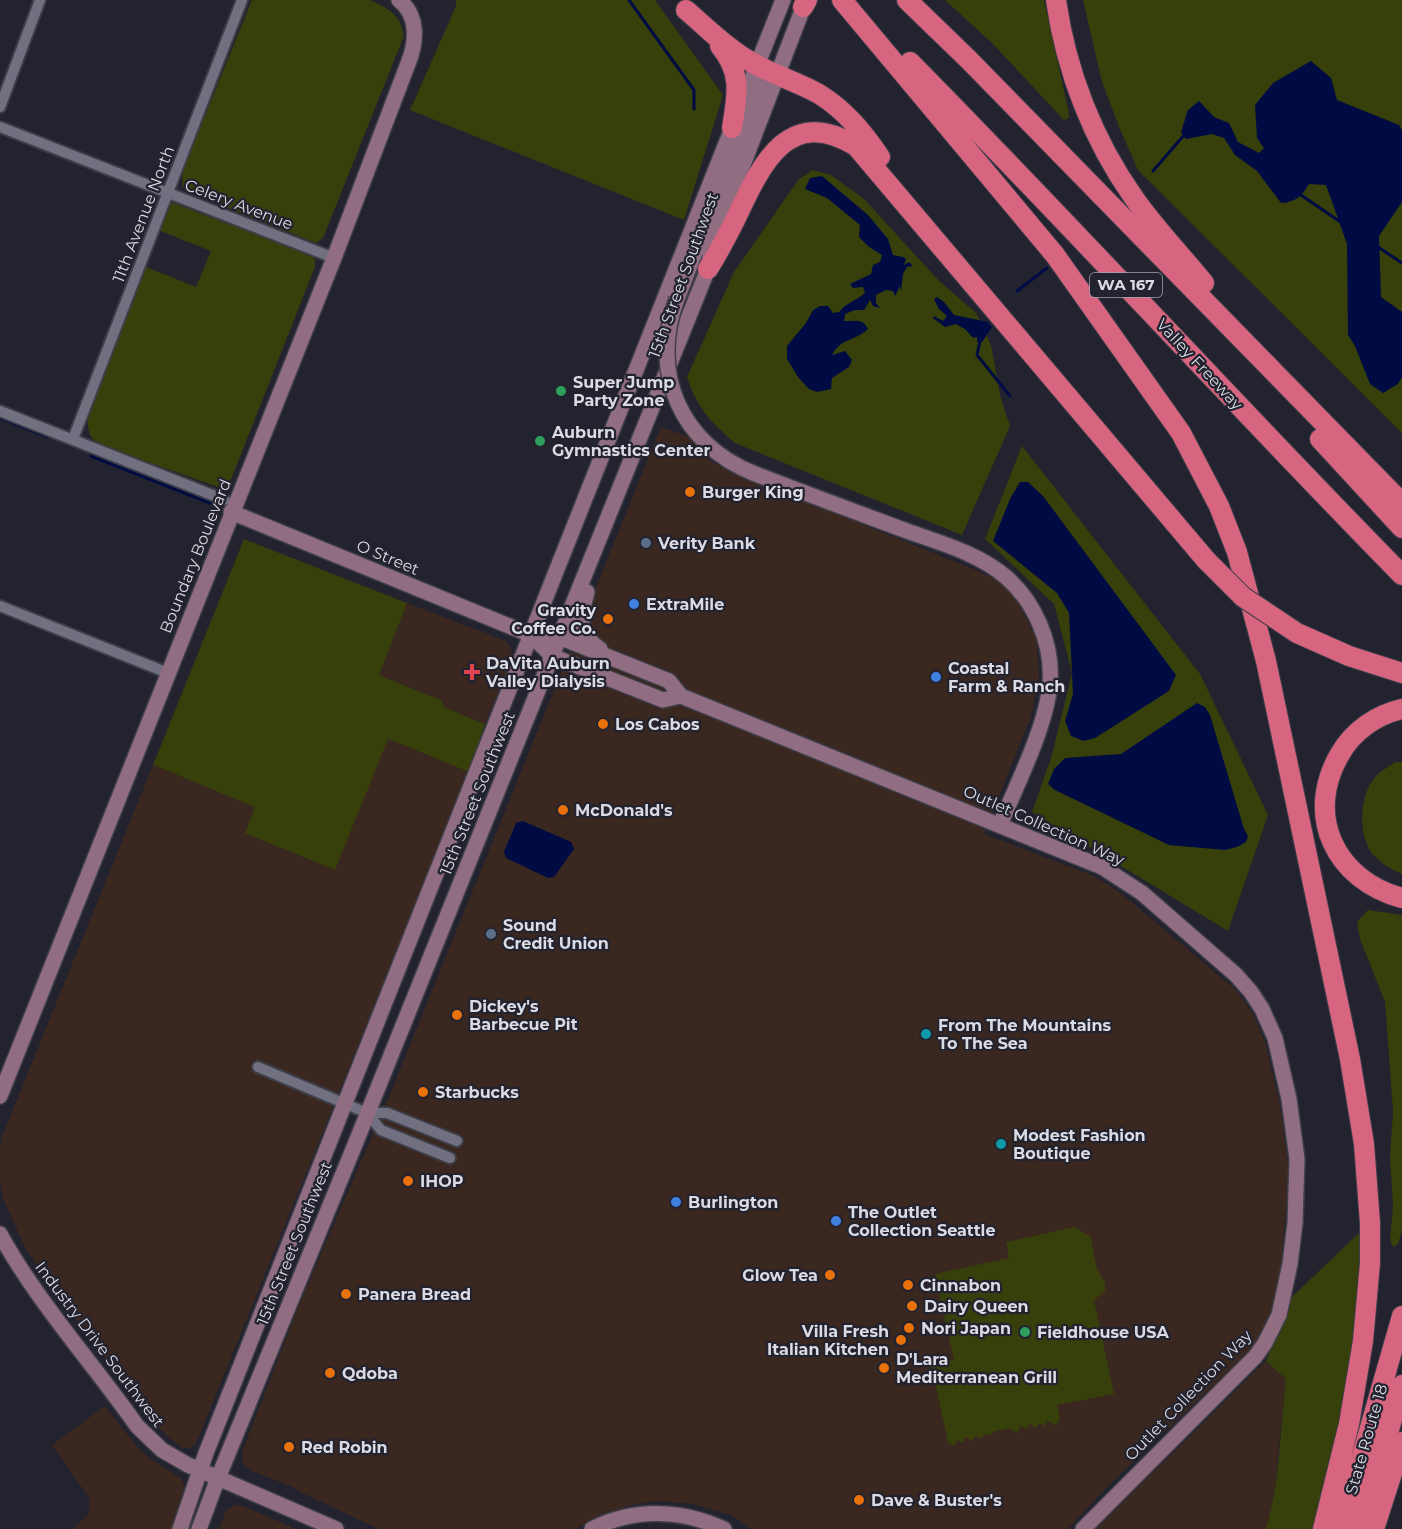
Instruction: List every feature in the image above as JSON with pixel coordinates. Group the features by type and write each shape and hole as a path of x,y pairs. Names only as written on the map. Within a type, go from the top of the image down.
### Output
{"highway":[{"name":"Valley Freeway","path":"843,0 903,55 1006,159 1300,471 1402,575"},
{"path":"843,0 1055,255 1181,433 1219,506 1237,552 1266,661 1350,1059 1364,1144 1370,1243 1363,1341 1349,1424 1323,1529"},
{"name":"WA 167","path":"907,0 969,60 1402,502"},
{"path":"1056,0 1066,51 1079,92 1094,128 1121,178 1161,232 1345,446"},
{"path":"682,5 729,48 767,70 820,95 849,117 862,131 974,286"},
{"path":"682,5 721,47 734,66 738,87 732,128"},
{"path":"708,269 764,163 782,142 801,134 819,132 840,137 856,146 1206,560 1243,597 1297,633 1349,656 1402,673"},
{"path":"1117,212 1129,234 1402,528"},
{"path":"1402,709 1371,722 1350,739 1335,762 1327,783 1324,807 1328,832 1333,844 1350,869 1374,887 1402,898"},
{"name":"State Route 18","path":"1341,1529 1402,1316"},
{"name":"State Route 18","path":"1360,1529 1402,1385"},
{"path":"1374,1529 1402,1442"}],"main road":[{"name":"Boundary Boulevard","path":"0,1096 168,673 228,506 334,258 409,61 414,47 414,28 410,13 399,0"},
{"name":"15th Street Southwest","path":"199,1529 708,269 711,249 767,70 795,5"},
{"name":"15th Street Southwest","path":"180,1529 199,1470 732,128 767,70 795,5"},
{"path":"767,70 669,324 667,369 675,398 688,422 703,441 725,459 753,473 961,551 998,571 1019,590 1044,635 1050,662 1050,683 1041,722 1000,825"},
{"name":"O Street","path":"228,506 531,635 559,637"},
{"path":"606,525 580,620 588,639 593,644 625,663"},
{"name":"O Street","path":"531,635 552,656"},
{"name":"Outlet Collection Way","path":"559,637 669,681 681,696 1114,873 1142,893 1245,985 1262,1009 1277,1045 1289,1099 1297,1156 1295,1223 1287,1282 1279,1314 1265,1343 1248,1364 1083,1529"},
{"name":"Outlet Collection Way","path":"552,656 663,700 681,696"},
{"name":"Industry Drive Southwest","path":"0,1234 44,1302 142,1431 167,1454 218,1478"},
{"path":"218,1478 336,1529"},
{"path":"592,1529 619,1518 655,1513 692,1517 724,1529"}],"street":[{"path":"0,107 40,0"},
{"name":"11th Avenue North","path":"73,439 242,0"},
{"name":"Celery Avenue","path":"0,127 334,258"},
{"path":"0,411 66,439 73,439 228,506"},
{"path":"0,606 168,673"},
{"path":"258,1067 367,1113 387,1113 457,1141"},
{"path":"367,1113 381,1130 450,1158"}],"shaded area":[{"path":"1311,61 1331,78 1337,100 1399,125 1402,130 1402,202 1379,236 1381,297 1402,312 1402,377 1398,384 1383,393 1370,384 1355,346 1348,335 1347,244 1326,185 1309,184 1298,198 1281,203 1257,171 1235,155 1224,138 1212,134 1186,139 1181,132 1188,110 1199,101 1214,117 1229,123 1238,142 1259,153 1264,148 1257,138 1255,105 1273,83"},
{"path":"822,176 868,215 888,239 893,255 906,259 904,265 909,262 913,266 907,267 903,274 901,291 900,286 895,296 893,291 886,290 876,295 876,303 880,308 873,306 870,300 864,310 855,310 845,314 844,321 861,322 868,329 836,349 832,355 845,351 852,360 849,367 832,378 831,389 817,392 809,389 798,377 787,359 787,346 806,323 813,310 820,306 828,306 833,313 839,312 865,293 863,287 853,288 850,284 871,274 873,265 880,262 882,255 859,237 860,225 827,198 805,189 810,178"},
{"path":"937,297 954,315 988,322 992,327 982,342 977,342 977,337 973,338 965,329 956,324 945,327 933,318 934,316 943,321 947,316 939,309 934,299"},
{"path":"661,427 689,437 709,460 729,471 976,570 997,580 1005,587 1018,601 1037,640 1039,680 1031,717 984,834 1094,876 1122,894 1236,990 1253,1014 1265,1042 1280,1105 1288,1164 1288,1186 1279,1292 1261,1340 1108,1486 1068,1529 752,1529 731,1515 692,1504 657,1501 628,1506 575,1529 379,1529 295,1488 252,1471 245,1466 242,1460 242,1452 299,1305 391,1092"},
{"path":"1020,482 1028,482 1043,496 1176,675 1169,691 1095,738 1084,741 1071,736 1065,721 1073,694 1069,613 1057,593 993,541 1010,499"},
{"path":"407,603 506,641 511,647 513,658 485,724 444,707 441,700 379,675"},
{"path":"1197,703 1205,707 1210,715 1248,836 1246,842 1237,847 1225,850 1169,845 1055,790 1048,784 1054,769 1065,758 1121,754"},
{"path":"388,739 469,772 196,1444 183,1448 169,1438 142,1410 25,1248 3,1198 0,1181 0,1147 3,1134 153,765 256,807 245,833"},
{"path":"523,821 571,842 574,849 554,877 548,878 506,858 504,852 516,823"},
{"path":"1266,1361 1286,1379 1272,1511 1267,1529 1096,1529"},
{"path":"105,1406 138,1448 181,1478 185,1487 171,1529 72,1529 89,1514 90,1499 52,1445"},
{"path":"241,1505 296,1529 219,1529 226,1510"}],"green space":[{"path":"252,0 369,0 392,12 402,28 404,36 323,238 316,243 188,192 182,186 183,170"},
{"path":"456,0 655,0 723,95 684,220 410,110 456,6"},
{"path":"945,0 1044,0 1069,118 1064,120 992,43"},
{"path":"1083,0 1402,0 1402,433 1138,170 1102,82"},
{"path":"813,170 831,175 864,199 939,281 976,313 991,345 1001,399 1010,426 962,535 735,443 700,407 691,388 687,377 734,272 799,179"},
{"path":"173,203 313,256 315,260 315,267 230,482 225,487 218,487 100,445 95,442 88,430 89,410 144,266 196,287 211,251 158,230 169,204"},
{"path":"1022,446 1200,674 1268,815 1228,931 1032,812 1052,755 1072,673 1054,604 985,539"},
{"path":"244,539 407,603 379,675 441,700 444,707 485,724 469,772 388,739 335,870 245,833 255,807 153,765"},
{"path":"1395,762 1402,762 1402,874 1385,865 1371,852 1362,824 1366,793 1370,784 1378,774"},
{"path":"1368,910 1402,915 1402,1229 1398,1244 1393,1247 1390,1240 1393,1206 1390,1159 1393,1111 1385,1002 1360,939 1357,922"},
{"name":"Fieldhouse USA","path":"1075,1227 1091,1237 1097,1268 1105,1284 1105,1291 1094,1300 1114,1394 1057,1405 1060,1418 1056,1426 1048,1421 1044,1426 1039,1423 1036,1428 1030,1424 1026,1429 1021,1426 1017,1433 1010,1428 993,1432 991,1435 984,1434 981,1439 975,1436 972,1441 966,1437 962,1443 958,1440 954,1446 948,1442 931,1365 954,1360 935,1274 1009,1258 1006,1242"},
{"path":"1361,1231 1362,1269 1356,1344 1342,1419 1316,1529 1266,1529 1277,1474 1286,1379 1266,1361 1292,1297"}],"waterway":[{"path":"629,0 694,90 694,109"},
{"path":"1153,171 1185,134"},
{"path":"1298,193 1342,223"},
{"path":"1378,247 1402,263"},
{"path":"1017,291 1047,268"},
{"path":"980,341 977,355 1010,396"},
{"path":"0,418 48,437"},
{"path":"91,456 210,503"}],"place":[{"name":"Super Jump Party Zone","path":"561,391"},
{"name":"Auburn Gymnastics Center","path":"540,441"},
{"name":"Burger King","path":"690,492"},
{"name":"Verity Bank","path":"646,543"},
{"name":"ExtraMile","path":"634,604"},
{"name":"Gravity Coffee Co.","path":"608,619"},
{"name":"DaVita Auburn Valley Dialysis","path":"472,672"},
{"name":"Coastal Farm & Ranch","path":"936,677"},
{"name":"Los Cabos","path":"603,724"},
{"name":"McDonald's","path":"563,810"},
{"name":"Sound Credit Union","path":"491,934"},
{"name":"Dickey's Barbecue Pit","path":"457,1015"},
{"name":"From The Mountains To The Sea","path":"926,1034"},
{"name":"Starbucks","path":"423,1092"},
{"name":"Modest Fashion Boutique","path":"1001,1144"},
{"name":"IHOP","path":"408,1181"},
{"name":"Burlington","path":"676,1202"},
{"name":"The Outlet Collection Seattle","path":"836,1221"},
{"name":"Glow Tea","path":"830,1275"},
{"name":"Cinnabon","path":"908,1285"},
{"name":"Panera Bread","path":"346,1294"},
{"name":"Dairy Queen","path":"912,1306"},
{"name":"Nori Japan","path":"909,1328"},
{"name":"Fieldhouse USA","path":"1025,1332"},
{"name":"Villa Fresh Italian Kitchen","path":"901,1340"},
{"name":"D'Lara Mediterranean Grill","path":"884,1368"},
{"name":"Qdoba","path":"330,1373"},
{"name":"Red Robin","path":"289,1447"},
{"name":"Dave & Buster's","path":"859,1500"}]}
